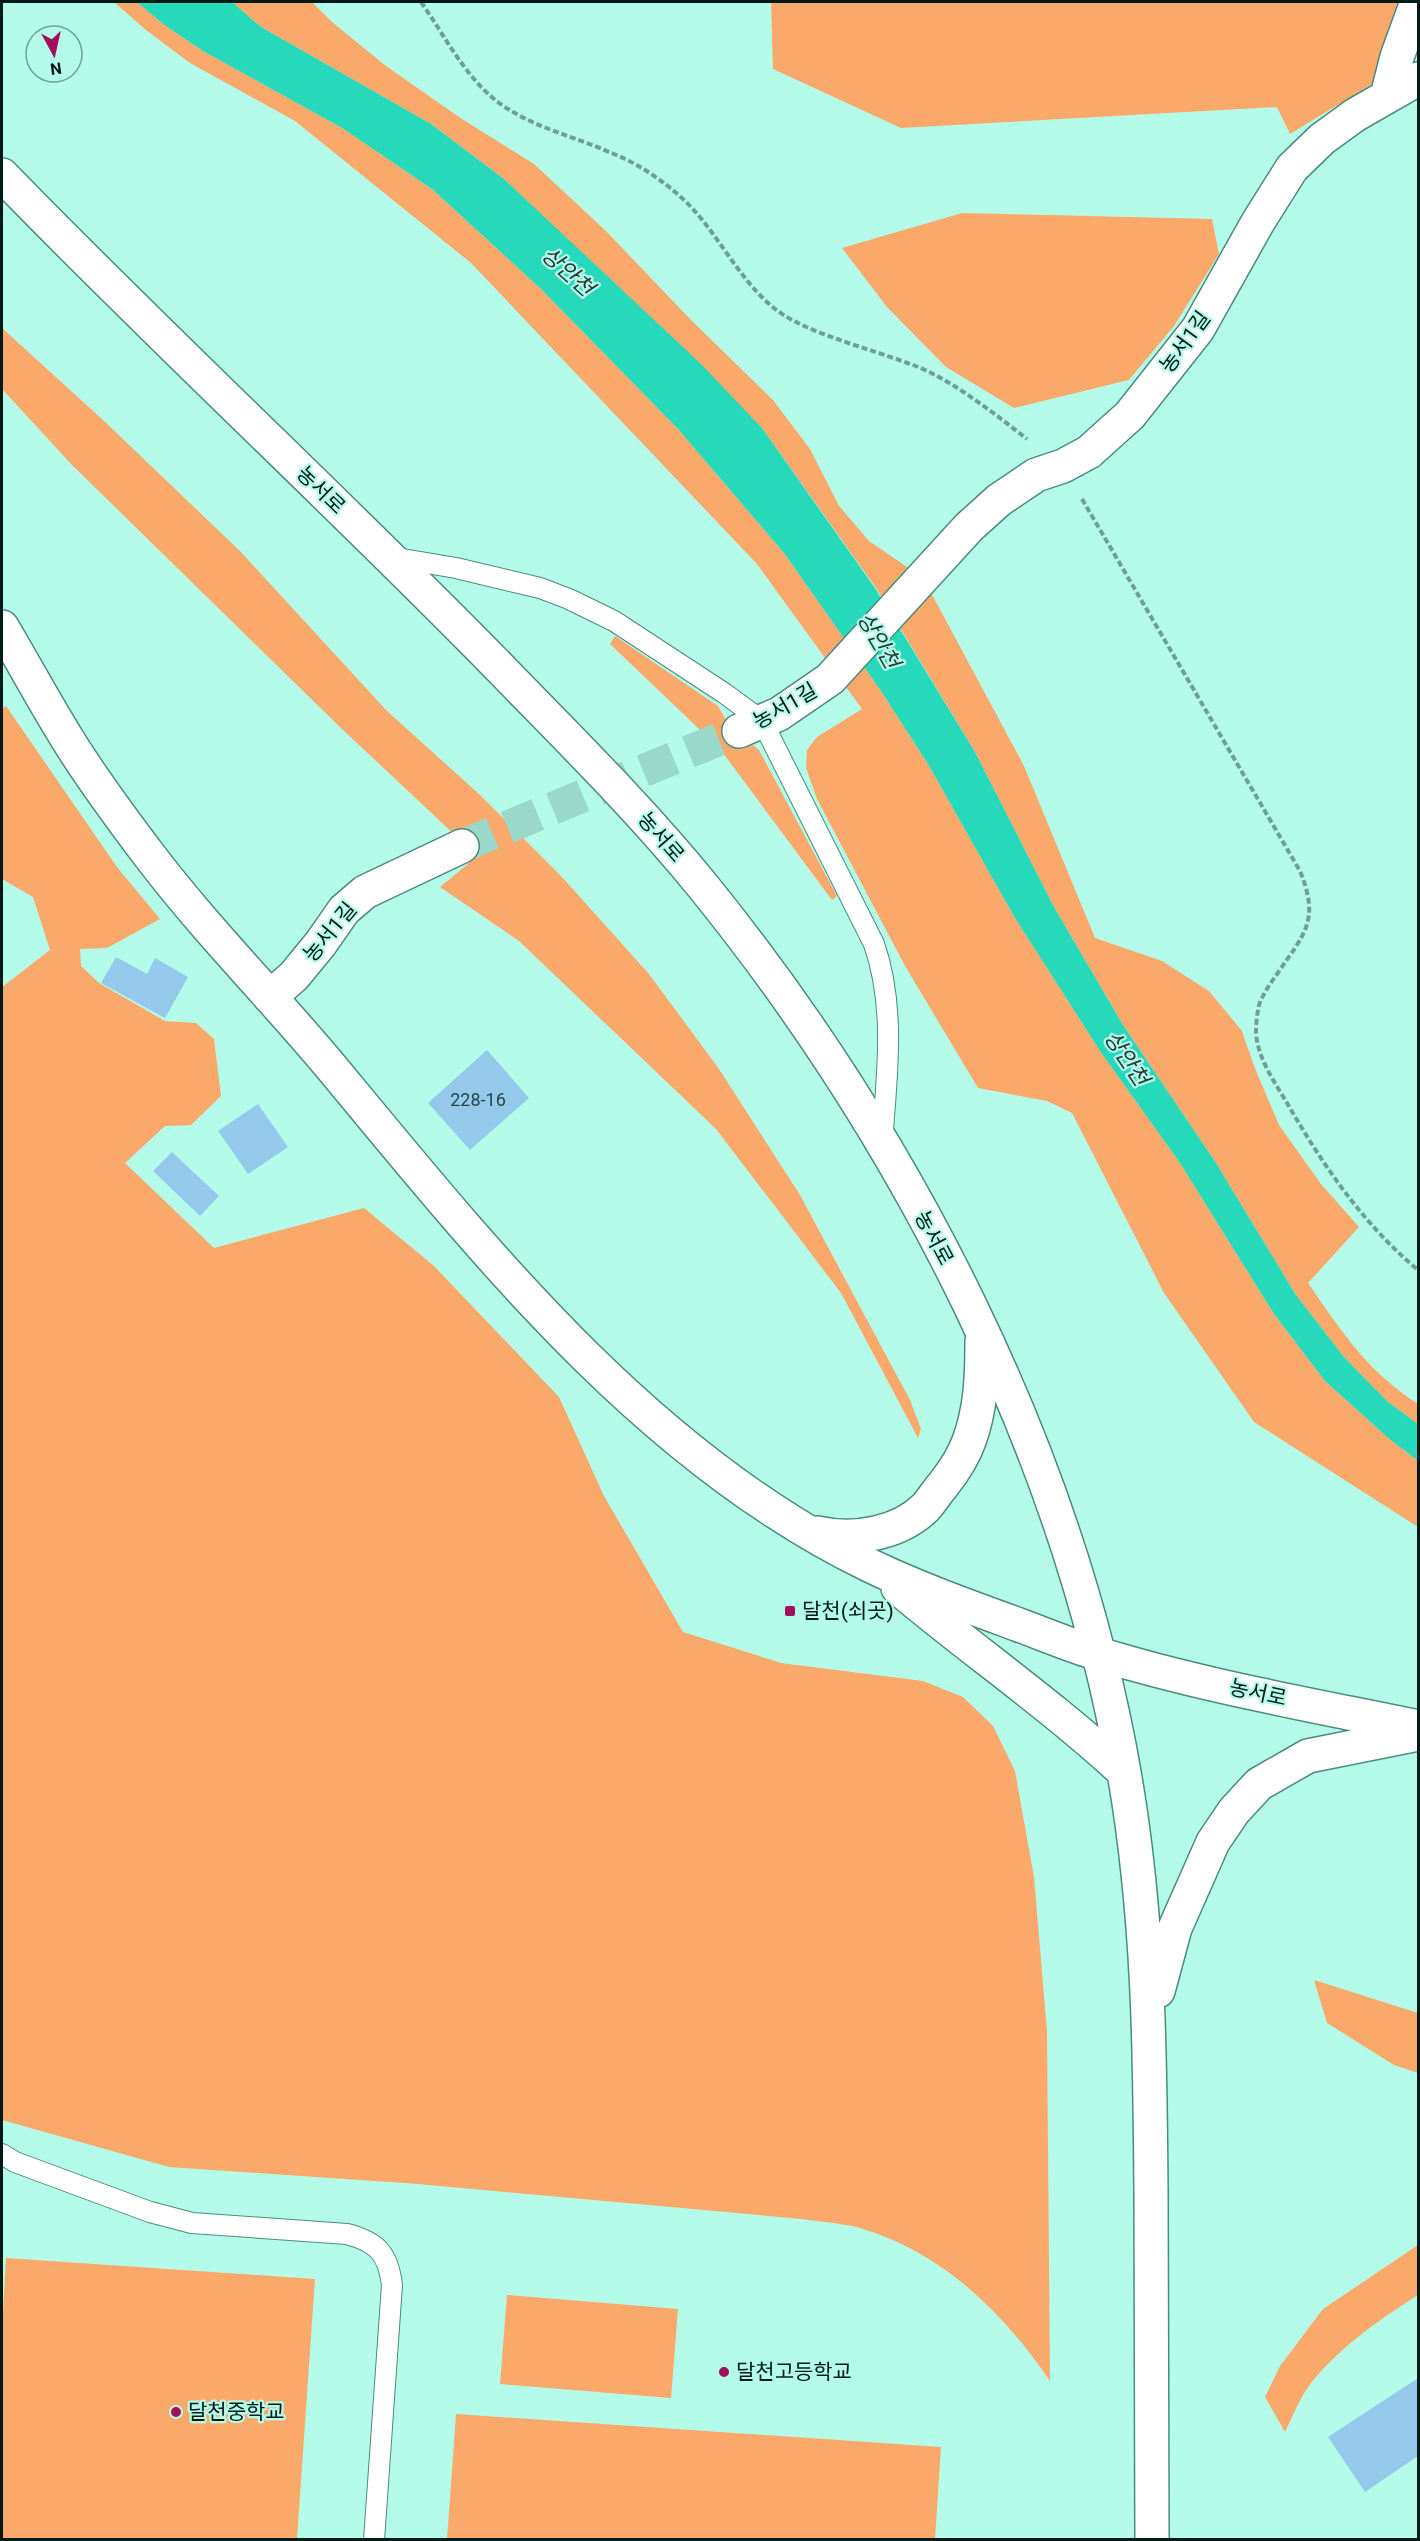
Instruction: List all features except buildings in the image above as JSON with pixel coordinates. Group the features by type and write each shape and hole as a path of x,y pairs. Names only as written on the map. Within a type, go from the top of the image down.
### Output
{"street":[{"path":"1387,96 1397,57 1417,2"},
{"name":"농서1길","path":"751,726 811,694 830,679 969,527 999,500 1036,475 1063,466 1089,453 1131,415 1198,329 1258,222 1293,168 1322,139 1387,96 1419,79"},
{"name":"농서로","path":"2,175 388,557 629,800 702,885 789,1000 882,1142 982,1330 1020,1417 1062,1529 1099,1654"},
{"name":"농서로","path":"5,643 70,744 148,854 204,924 270,997 436,1193 533,1302 620,1389 706,1462 783,1518 871,1566 966,1606 1099,1654 1234,1689 1419,1726"},
{"name":"농서1길","path":"270,997 294,976 344,910 365,892 462,846"},
{"path":"805,1529 838,1537 866,1535 903,1524 925,1508 960,1462 969,1442 981,1389 982,1330"},
{"path":"871,1566 955,1635 1083,1733 1124,1772"},
{"path":"1099,1654 1124,1772 1145,1925 1150,2028 1152,2540"},
{"path":"1150,2028 1175,1928 1213,1842 1234,1811 1259,1784 1308,1756 1419,1734"}],"lane":[{"path":"388,557 456,568 540,588 569,599 614,621 724,693 751,726 874,944 885,986 889,1056 882,1142"},
{"path":"2,2154 15,2162 139,2208 192,2223 347,2234 367,2239 382,2254 390,2269 392,2285 374,2540"}],"path":[{"path":"421,2 480,86 500,104 528,121 610,152 636,165 677,193 708,226 764,300 793,321 916,366 997,415 1063,466 1300,871 1308,890 1310,915 1308,925 1266,989 1260,1004 1256,1034 1275,1083 1336,1183 1382,1236 1419,1270"}],"shaded area":[{"path":"114,2 137,2 163,24 203,51 342,128 432,189 541,289 678,429 784,553 879,688 928,764 1015,918 1100,1051 1180,1163 1274,1314 1325,1381 1387,1437 1418,1461 1418,1527 1254,1422 1164,1293 1072,1113 1047,1101 978,1088 905,966 817,799 806,768 807,750 817,737 862,709 757,564 471,263 295,121 190,63 146,30"},
{"path":"232,2 312,2 332,22 386,66 459,117 534,164 606,231 691,320 773,400 810,449 839,506 869,541 910,569 929,589 1024,766 1095,938 1162,961 1209,991 1242,1031 1279,1125 1321,1184 1359,1227 1308,1283 1357,1350 1384,1378 1418,1404 1418,1424 1388,1402 1344,1357 1296,1295 1216,1163 1123,1025 1054,907 975,752 876,588 762,428 504,179 431,124 261,27"},
{"path":"771,2 1406,2 1382,71 1372,84 1290,134 1277,107 901,128 773,69"},
{"path":"962,213 1212,219 1219,254 1174,326 1129,380 1014,408 946,367 887,307 842,248"},
{"path":"2,328 103,420 240,551 387,711 479,794 562,877 649,974 719,1069 800,1195 910,1400 921,1429 918,1438 841,1293 716,1129 519,941 440,887 469,863 473,852 342,729 72,465 2,389"},
{"path":"615,636 718,706 729,725 759,750 837,896 832,900 720,749 610,644"},
{"path":"6,706 117,867 160,919 107,948 80,949 81,966 99,983 165,1021 196,1023 214,1039 221,1096 191,1125 165,1126 125,1163 214,1248 364,1208 434,1266 559,1397 604,1496 683,1632 781,1663 923,1681 963,1697 993,1726 1015,1771 1034,1877 1047,2031 1050,2381 1012,2331 968,2288 918,2252 860,2228 801,2219 418,2184 169,2167 2,2120 2,987 50,950 33,897 2,879 2,709"},
{"path":"1314,1980 1418,2013 1418,2073 1394,2065 1327,2023"},
{"path":"1418,2245 1418,2295 1361,2334 1335,2357 1303,2394 1285,2432 1265,2397 1280,2366 1323,2309"},
{"name":"달천중학교","path":"6,2258 315,2279 297,2539 2,2539 2,2331"},
{"path":"507,2295 678,2309 671,2398 500,2384"},
{"path":"456,2414 941,2447 935,2539 447,2539"}],"water":[{"name":"상안천","path":"137,2 232,2 261,27 431,124 504,179 700,363 762,428 875,588 975,752 1054,907 1123,1025 1216,1163 1296,1295 1344,1357 1388,1402 1418,1424 1418,1461 1387,1437 1325,1381 1274,1314 1180,1163 1100,1051 1015,918 928,764 879,688 784,553 678,429 541,289 432,189 342,128 203,51 163,24"}],"tunnel":[{"path":"462,846 739,731"}],"place":[{"name":"달천(쇠곳)","path":"790,1611"},
{"name":"달천고등학교","path":"724,2372"},
{"name":"달천중학교","path":"176,2412"}]}
